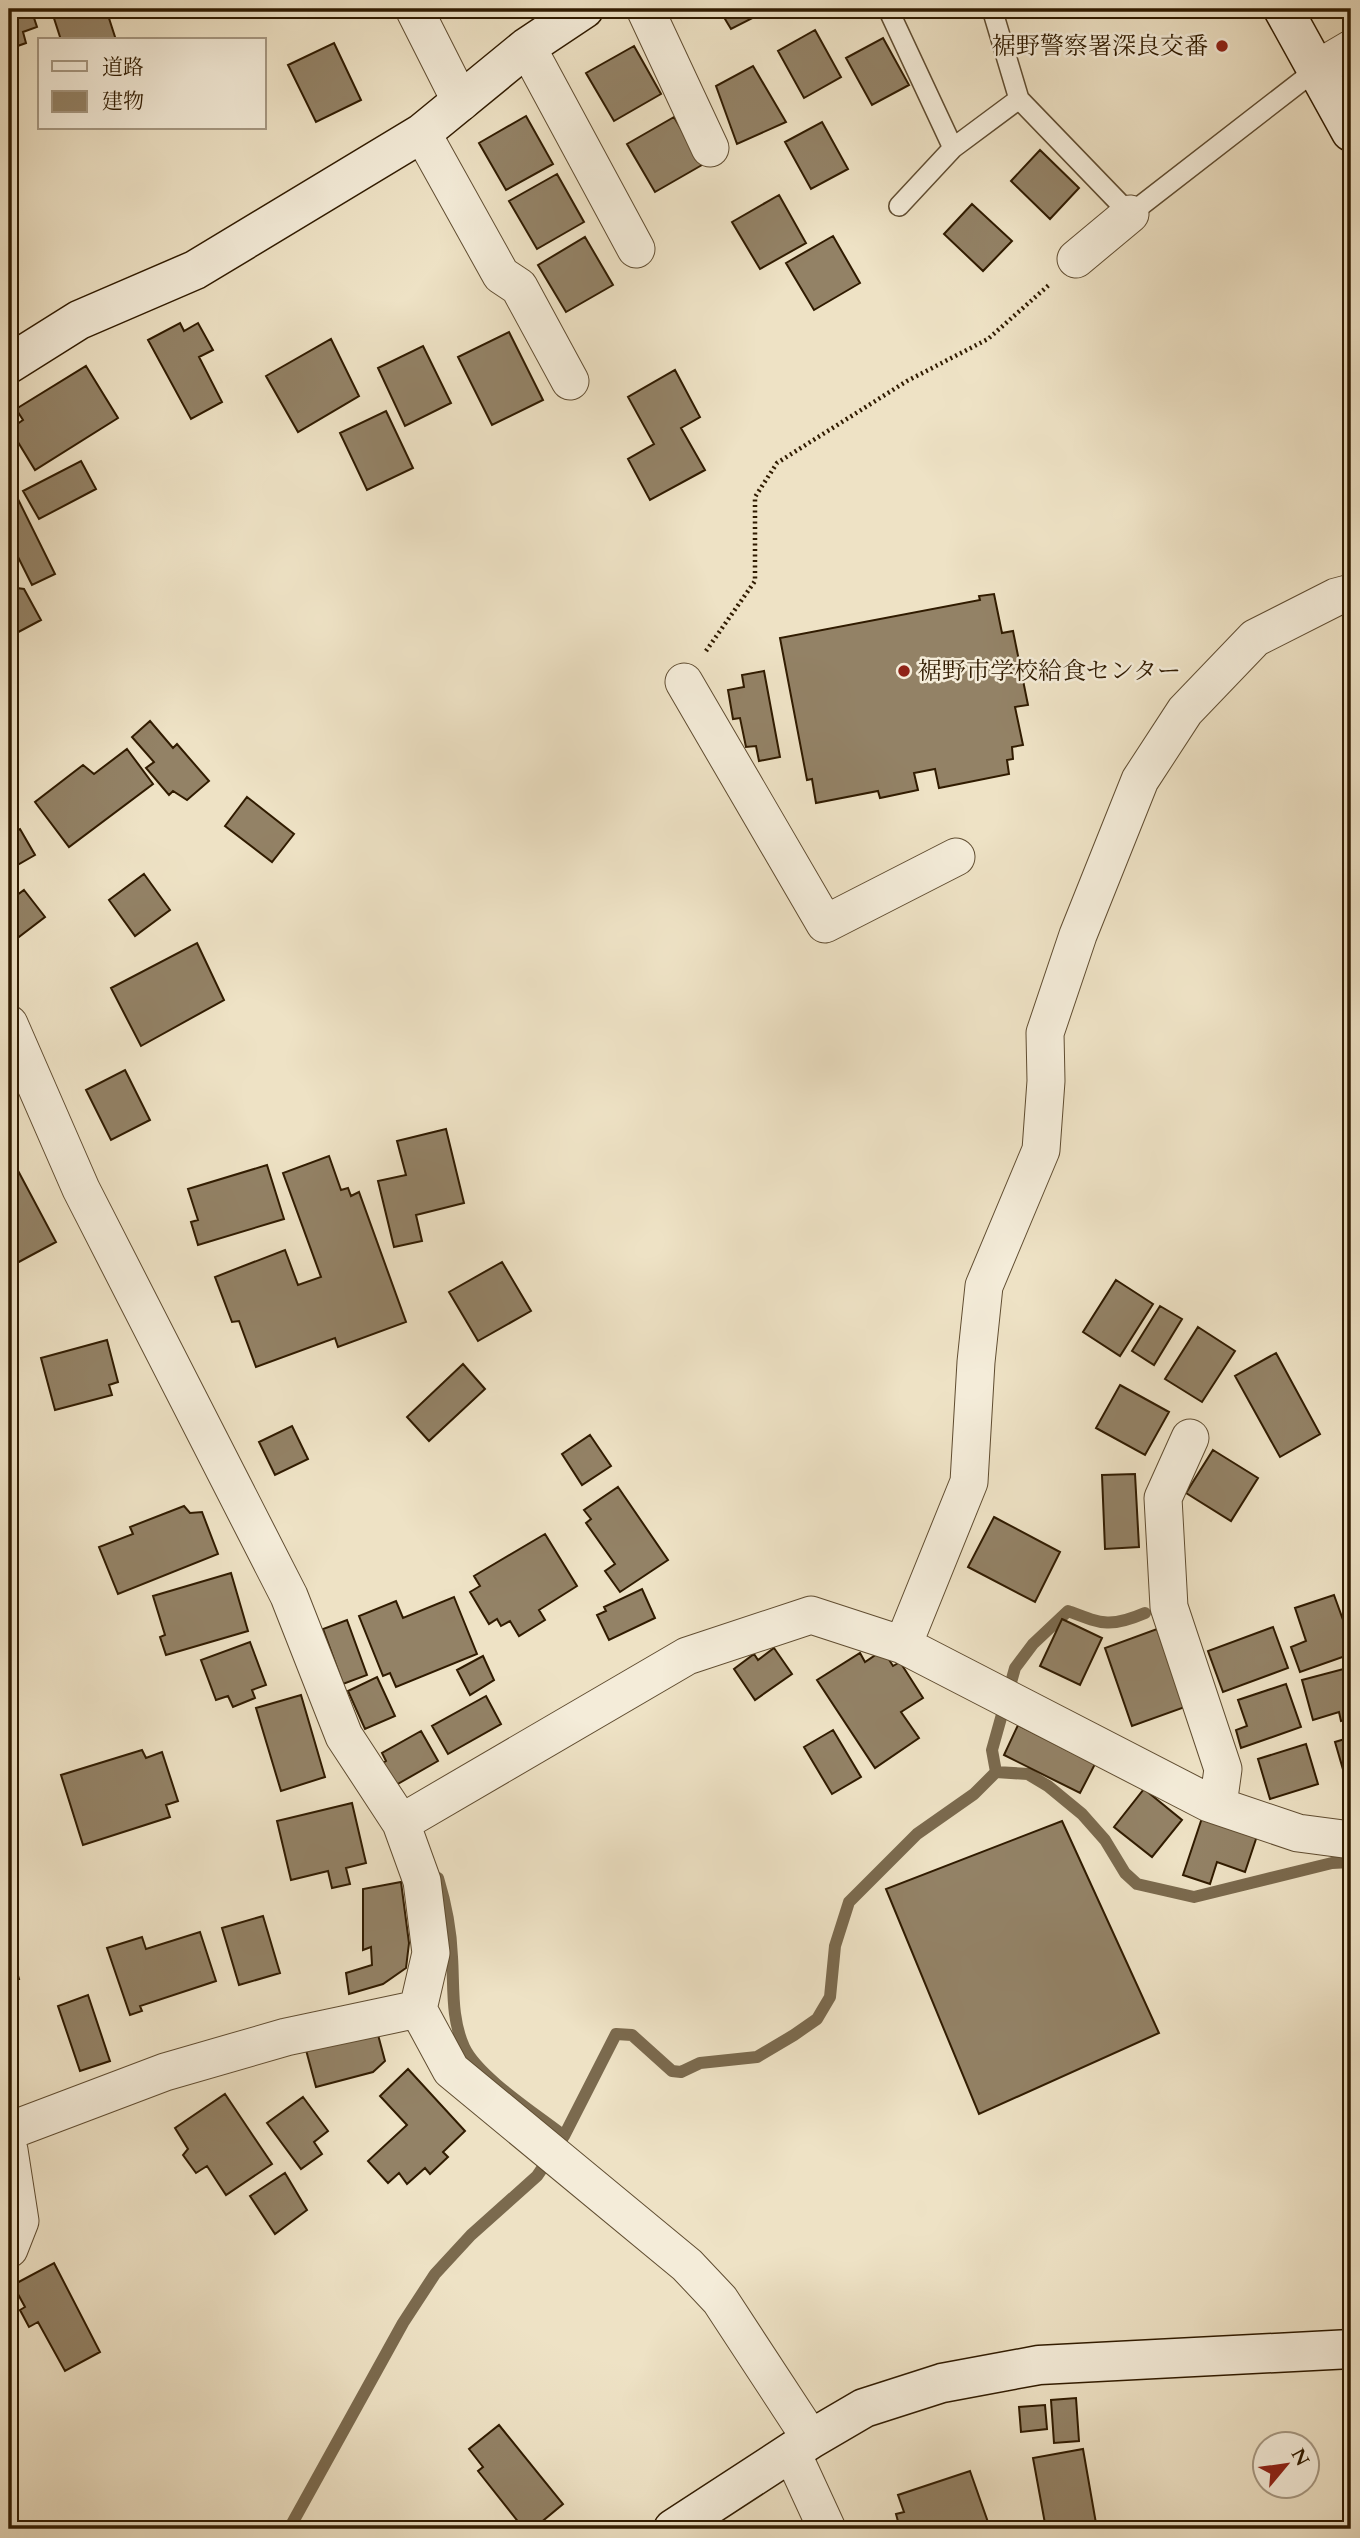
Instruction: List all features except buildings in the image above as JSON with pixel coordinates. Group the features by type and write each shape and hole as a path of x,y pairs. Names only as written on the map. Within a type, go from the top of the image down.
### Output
{"street":[{"path":"414,9 461,102"},
{"path":"9,364 79,320 195,270 422,134 527,47 584,9"},
{"path":"645,9 710,148"},
{"path":"1283,9 1351,132"},
{"path":"527,47 636,248"},
{"path":"1317,69 1351,49"},
{"path":"422,134 501,275 519,287 570,381"},
{"path":"1076,259 1130,214"},
{"path":"903,1646 969,1482 976,1362 984,1286 1041,1150 1046,1081 1045,1033 1078,935 1140,780 1185,711 1255,638 1336,597 1351,593"},
{"path":"684,682 825,924 956,857"},
{"path":"9,1024 21,1087 81,1189 289,1596 344,1735 401,1823 422,1881 431,1953 418,2009 451,2070 687,2265 720,2300 801,2446 827,2529"},
{"path":"1190,1438 1163,1498 1169,1607 1223,1769 1219,1805"},
{"path":"401,1823 687,1656 811,1615 903,1646 1209,1803 1298,1833 1351,1840"},
{"path":"9,2131 165,2072 286,2037 418,2009"},
{"path":"9,2150 20,2221 9,2249"},
{"path":"673,2529 864,2408 942,2383 1039,2365 1351,2348"}],"lane":[{"path":"888,9 953,148"},
{"path":"992,9 1019,99 1130,214 1317,69"},
{"path":"899,206 953,148 1019,99"}],"path":[{"path":"684,682 755,581 755,497 777,463 907,380 988,339 1076,259"}],"waterway":[{"path":"996,1772 992,1750 1015,1668 1033,1644 1068,1611 1106,1622 1123,1621 1145,1613"},
{"path":"564,2136 616,2034 632,2035 672,2071 681,2072 700,2063 757,2057 817,2019 830,1997 835,1946 849,1902 917,1834 974,1794 996,1772 1028,1774 1048,1786 1082,1814 1105,1840 1125,1873 1137,1884 1194,1897 1332,1863 1351,1862"},
{"path":"438,1878 451,1936 455,2014 464,2047 471,2059 494,2083 564,2136 560,2142"},
{"path":"289,2529 403,2323 435,2274 471,2235 537,2176 550,2157"}],"place":[{"name":"裾野警察署深良交番","path":"1222,46"},
{"name":"裾野市学校給食センター","path":"904,671"}]}
